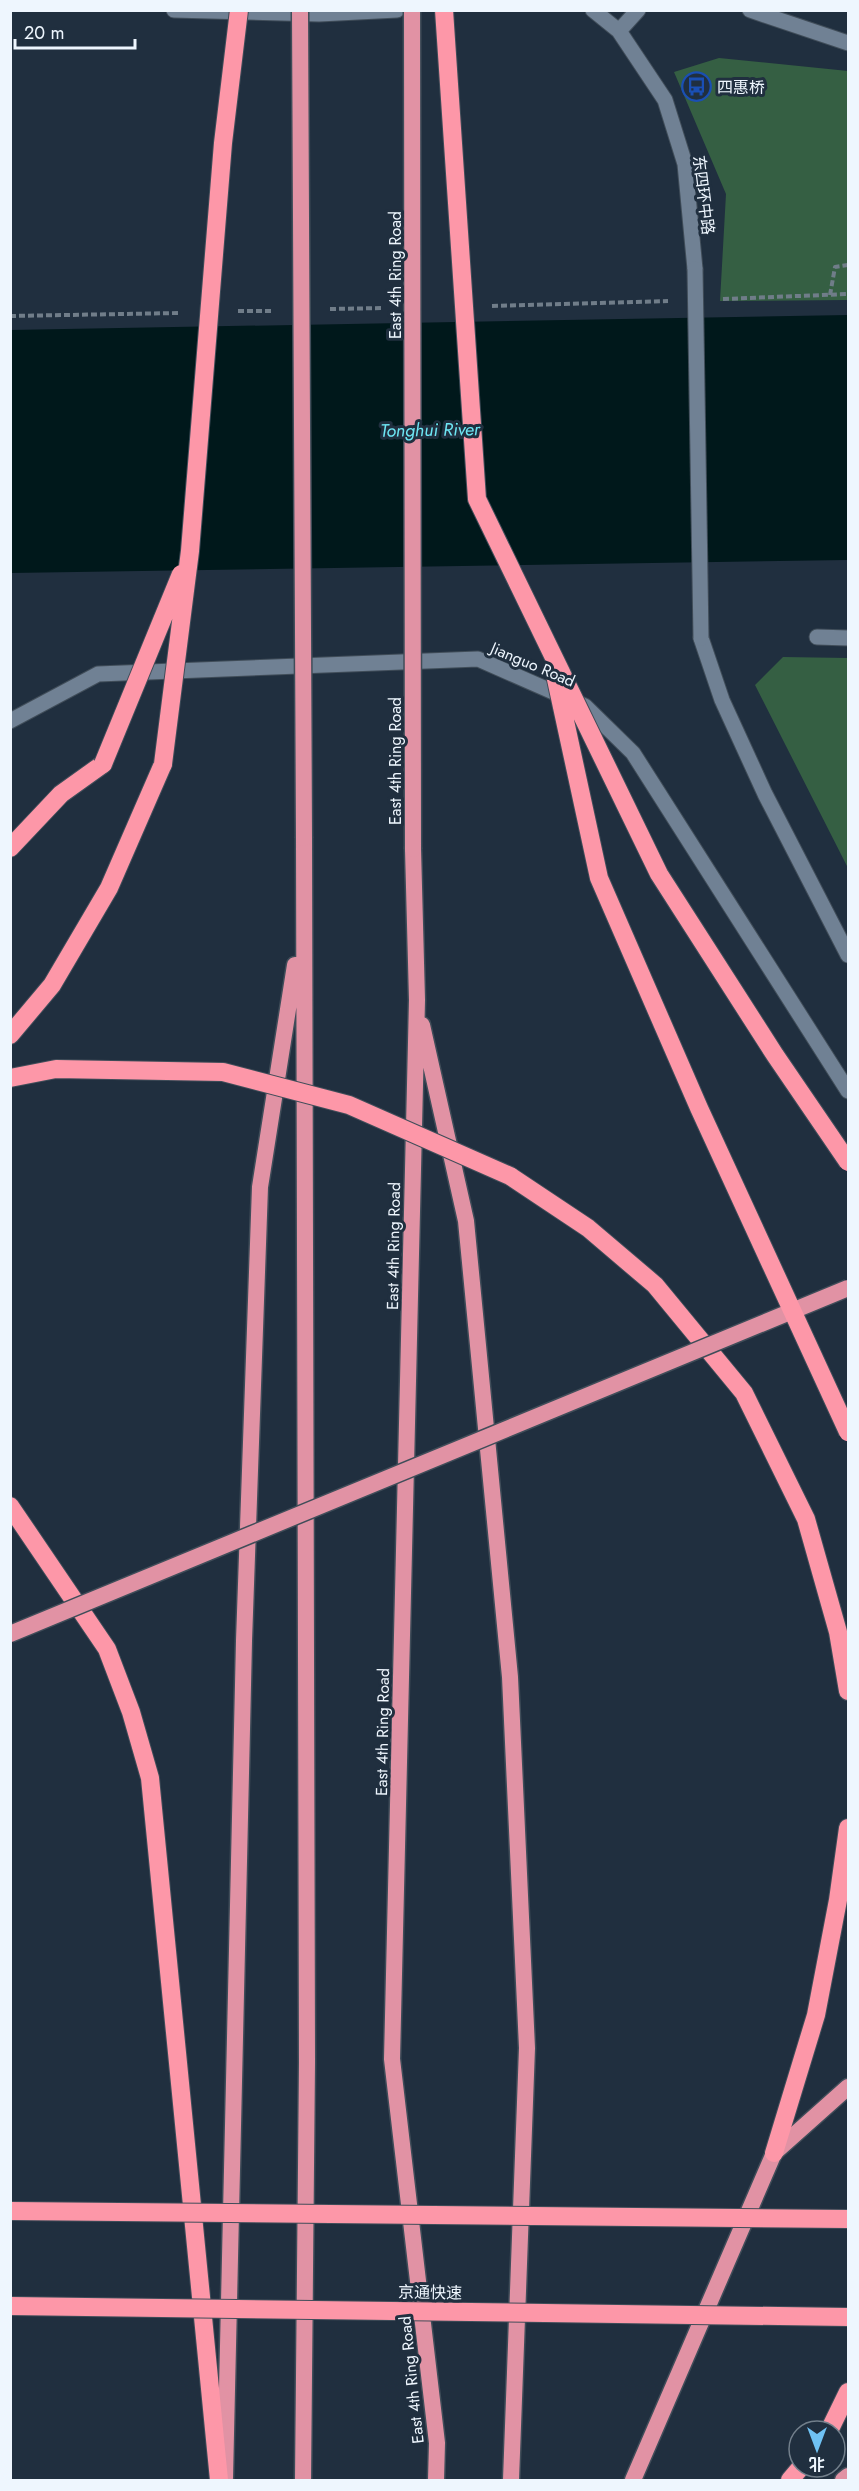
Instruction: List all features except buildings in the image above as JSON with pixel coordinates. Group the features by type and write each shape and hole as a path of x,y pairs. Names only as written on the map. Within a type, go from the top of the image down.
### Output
{"highway":[{"path":"10,1035 52,985 109,888 163,764 190,550 223,143 239,10"},
{"path":"300,10 307,2062 303,2481"},
{"name":"East 4th Ring Road","path":"412,10 413,849 417,1000 393,2059 437,2443 436,2481"},
{"path":"444,10 477,499 547,639 659,874 775,1055 849,1162"},
{"path":"10,848 61,794 103,764 190,550"},
{"path":"547,639 599,878 699,1108 849,1432"},
{"path":"225,2481 244,1641 260,1187 303,914"},
{"path":"417,1000 466,1221 510,1677 527,2048 512,2481"},
{"path":"10,1078 56,1069 223,1072 349,1105 510,1176 588,1228 655,1285 744,1394 806,1519 838,1632 849,1691"},
{"path":"10,1634 849,1288"},
{"path":"10,1506 107,1649 131,1712 150,1778 219,2481"},
{"path":"633,2481 774,2153 816,2015 849,1828"},
{"path":"774,2153 849,2087"},
{"path":"10,2211 849,2219"},
{"name":"京通快速","path":"10,2306 849,2317"},
{"path":"836,2419 849,2392"},
{"path":"843,2481 849,2476"}],"street":[{"path":"174,10 319,14 397,10"},
{"name":"东四环中路","path":"593,10 619,31 665,100 685,164 695,269 701,638 722,699 760,783 849,956"},
{"path":"619,31 638,10"},
{"path":"750,10 849,43"},
{"path":"817,637 849,638"},
{"name":"Jianguo Road","path":"10,721 98,674 478,659 585,706 633,753 849,1091"}],"path":[{"path":"830,295 835,267 849,266"}],"green space":[{"path":"719,58 848,71 848,300 720,301 726,194 674,72"},
{"path":"783,657 848,658 848,868 755,685"}],"water":[{"name":"Tonghui River","path":"848,315 848,560 11,573 10,330"}],"place":[{"name":"四惠桥","path":"696,87"}]}
